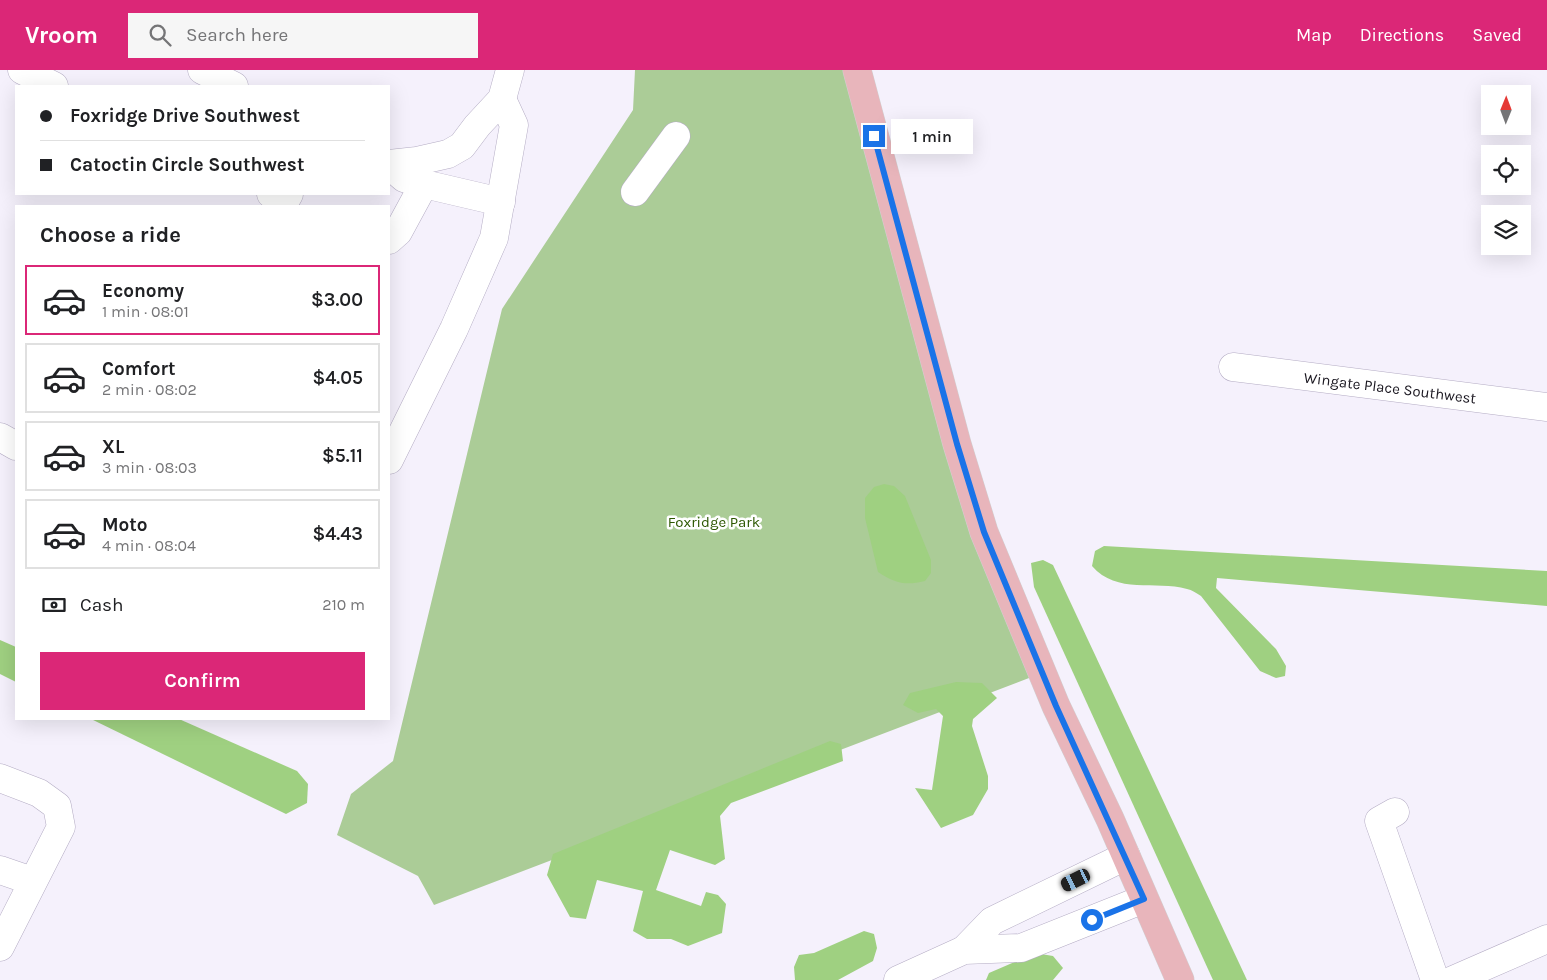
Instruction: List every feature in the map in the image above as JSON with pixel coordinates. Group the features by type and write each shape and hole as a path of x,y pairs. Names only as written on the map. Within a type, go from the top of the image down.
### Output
{"main road":[{"path":"857,70 957,444 984,532 1056,706 1126,856 1180,980"}],"street":[{"path":"22,70 52,85"},
{"path":"202,70 232,85"},
{"path":"390,164 440,156 462,146 476,126 502,99 510,70"},
{"path":"390,458 454,329 494,238 514,125 502,99"},
{"path":"634,192 676,136"},
{"path":"390,165 404,178 501,202"},
{"path":"390,239 398,232 424,184"},
{"name":"Wingate Place Southwest","path":"1233,367 1547,407"},
{"path":"0,438 15,446"},
{"path":"0,778 39,793 57,806 61,827 0,947"},
{"path":"1395,812 1379,821 1435,980"},
{"path":"898,980 964,950 992,921 1126,856"},
{"path":"0,870 32,881"},
{"path":"964,950 1021,948 1144,899"},
{"path":"1453,980 1547,939"}],"green space":[{"name":"Foxridge Park","path":"635,70 856,70 899,231 1042,673 434,905 418,876 337,835 351,794 393,761 502,309 633,110"},
{"path":"884,484 894,486 905,496 931,560 931,573 925,581 900,582 878,572 865,518 865,498 874,487"},
{"path":"1104,546 1547,571 1547,606 1217,578 1216,588 1276,649 1286,666 1285,676 1276,678 1260,671 1201,596 1196,593 1189,589 1175,587 1125,584 1113,581 1102,575 1092,566 1095,551"},
{"path":"1043,560 1053,565 1247,980 1213,980 1034,587 1031,563"},
{"path":"0,640 15,647 15,682 0,674"},
{"path":"956,682 982,683 997,698 973,719 972,726 988,776 988,789 973,815 941,828 915,788 932,790 943,716 936,709 918,713 903,705 910,693"},
{"path":"93,720 181,720 297,771 308,784 307,803 286,814"},
{"path":"830,741 841,744 843,761 731,803 720,816 725,859 715,865 670,850 656,890 701,906 706,892 718,895 726,904 722,933 688,946 671,939 647,939 633,931 643,891 597,880 586,919 570,917 547,875 553,854"},
{"path":"864,931 874,934 877,948 873,961 838,980 795,980 794,967 799,955 814,953"},
{"path":"1035,953 1053,956 1063,968 1053,980 986,980 989,973"}],"route":[{"path":"874,136 957,444 984,532 1056,706 1110,819 1144,899 1092,920"}]}
